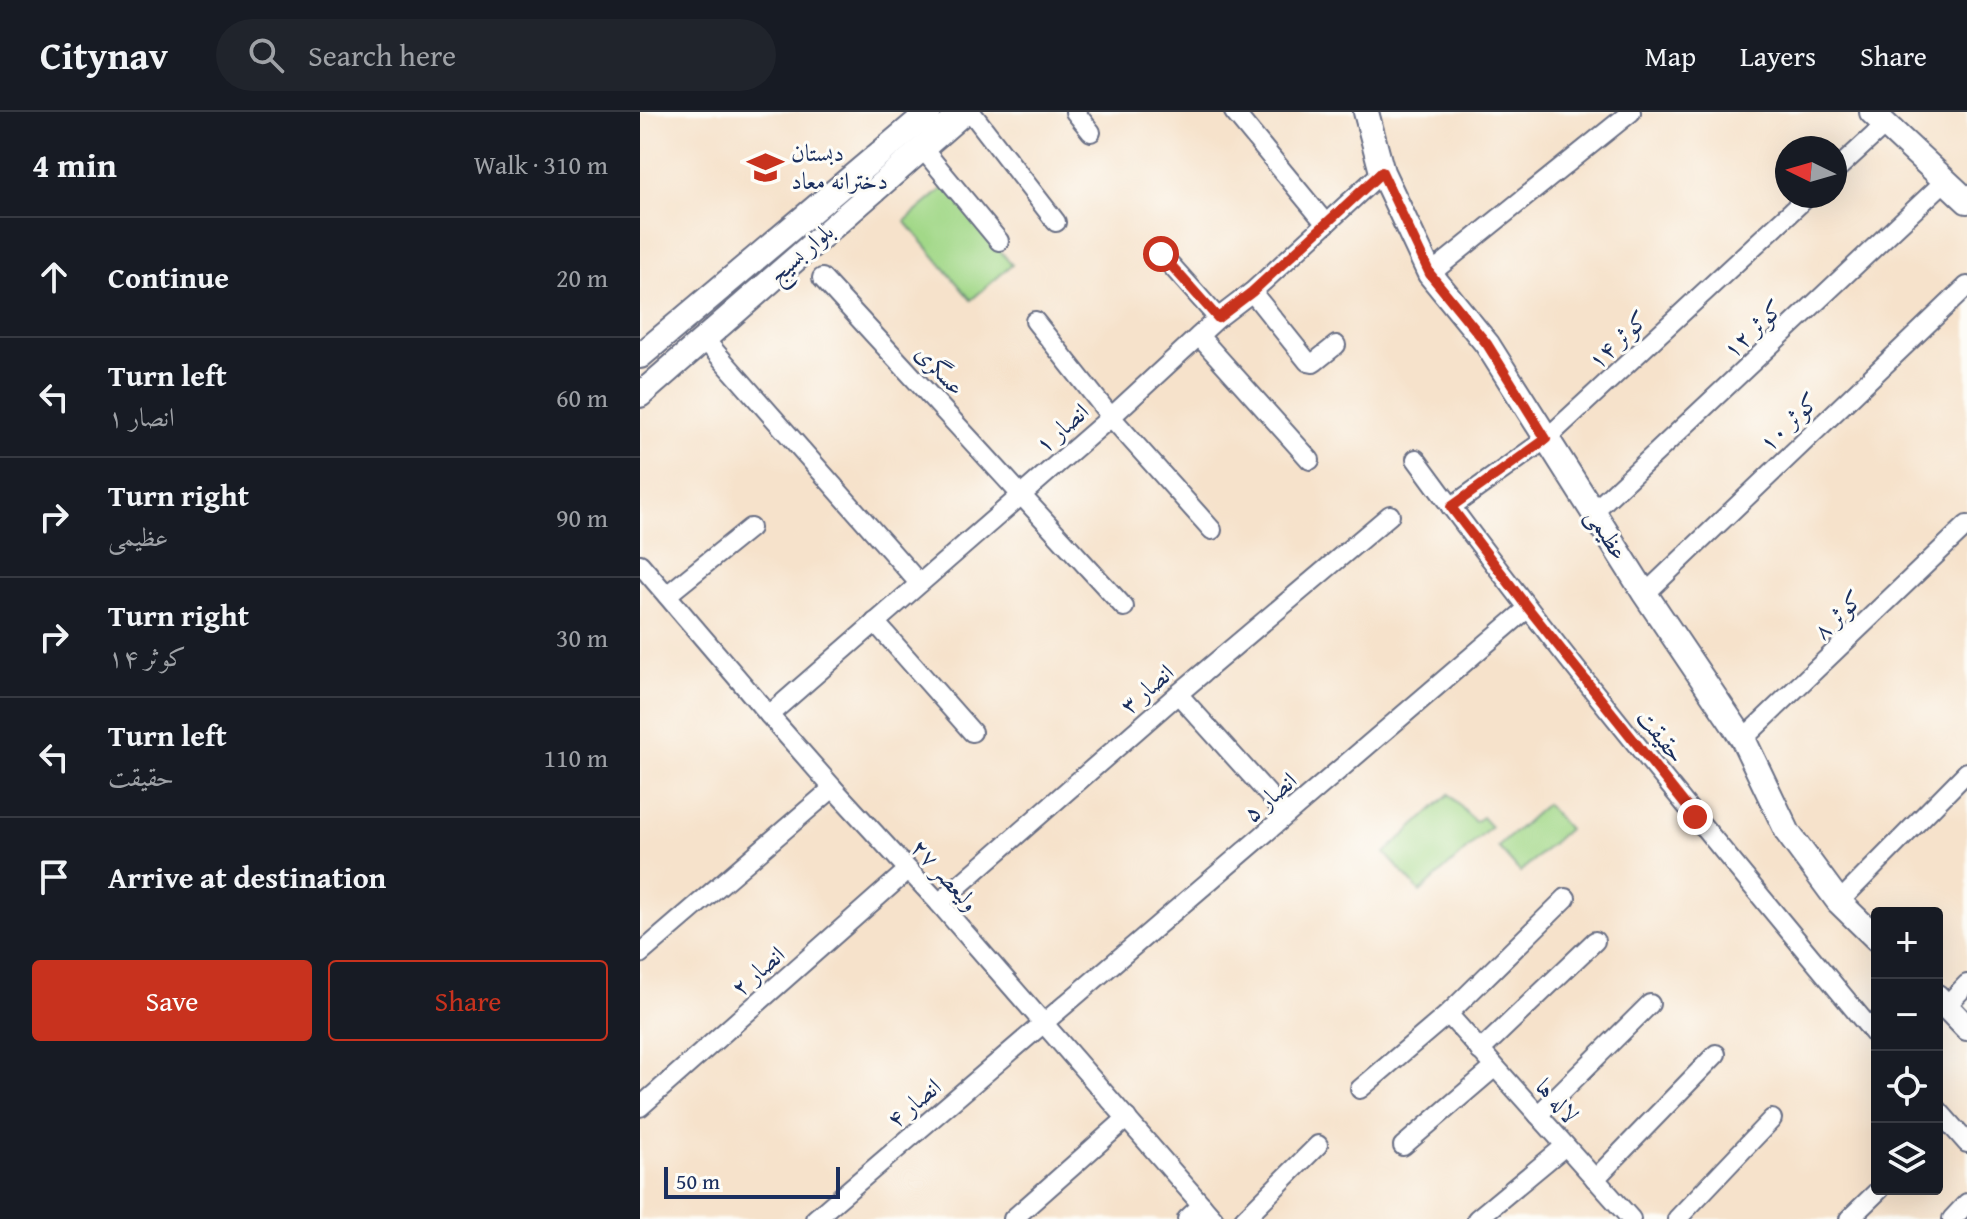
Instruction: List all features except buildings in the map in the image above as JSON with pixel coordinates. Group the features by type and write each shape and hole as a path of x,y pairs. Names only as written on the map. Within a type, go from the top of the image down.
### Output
{"street":[{"name":"بلوار بسیج","path":"640,356 929,112"},
{"name":"بلوار بسیج","path":"640,395 964,112"},
{"path":"971,112 1056,222"},
{"path":"1075,112 1091,132"},
{"path":"1234,112 1326,224"},
{"path":"1430,274 1631,112"},
{"name":"عظیمی","path":"1371,115 1382,172 1430,274 1487,344 1645,594 1743,739 1788,833 1839,902 1871,933"},
{"path":"1847,156 1878,118 1967,201"},
{"path":"922,148 999,241"},
{"name":"انصار ۱","path":"769,715 1111,417 1382,172"},
{"name":"کوثر ۱۲","path":"1593,512 1945,181"},
{"name":"کوثر ۱۴","path":"1451,507 1546,439 1795,208"},
{"path":"1161,254 1218,318"},
{"name":"عسگری","path":"822,278 1124,607"},
{"name":"کوثر ۱۰","path":"1645,594 1967,286"},
{"path":"1252,292 1308,362 1313,363 1336,345"},
{"path":"1035,321 1111,417 1212,530"},
{"path":"1199,336 1310,460"},
{"path":"704,339 919,583"},
{"name":"حقیقت","path":"1416,459 1528,608 1871,1030"},
{"name":"انصار ۳","path":"939,903 1178,694 1390,515"},
{"name":"کوثر ۸","path":"1743,739 1967,525"},
{"path":"667,595 750,528"},
{"name":"ولیعصر ۲۷","path":"640,564 769,715 939,903 1208,1212"},
{"name":"انصار ۵","path":"1044,1024 1528,608"},
{"path":"875,622 972,732"},
{"path":"1178,694 1286,814"},
{"path":"1839,902 1967,772"},
{"path":"640,954 833,788"},
{"name":"انصار ۲","path":"640,1107 908,870"},
{"path":"1360,1089 1448,1014 1566,898"},
{"path":"1480,1051 1595,941"},
{"path":"1943,1001 1967,984"},
{"path":"1943,1003 1967,1028"},
{"path":"1538,1115 1650,1004"},
{"name":"لاله ها","path":"1448,1014 1631,1219"},
{"name":"انصار ۴","path":"815,1219 1044,1024"},
{"path":"1595,1179 1716,1054"},
{"path":"1403,1146 1495,1067"},
{"path":"1013,1219 1127,1118"},
{"path":"1677,1219 1772,1119"},
{"path":"1942,1123 1967,1143"},
{"path":"1244,1219 1318,1145"},
{"path":"1477,1219 1565,1146"},
{"path":"1849,1219 1874,1195"},
{"path":"1952,1219 1967,1203"},
{"path":"1187,1219 1208,1212"}],"green space":[{"path":"946,186 1012,265 971,300 905,221"},
{"path":"1449,794 1475,822 1482,817 1491,827 1420,892 1385,853"},
{"path":"1546,804 1568,829 1520,872 1498,847"}],"place":[{"name":"دبستان دخترانه معاد","path":"765,167"}],"route":[{"path":"1161,254 1218,318 1252,292 1382,172 1430,274 1487,344 1546,439 1451,507 1695,817"}]}
